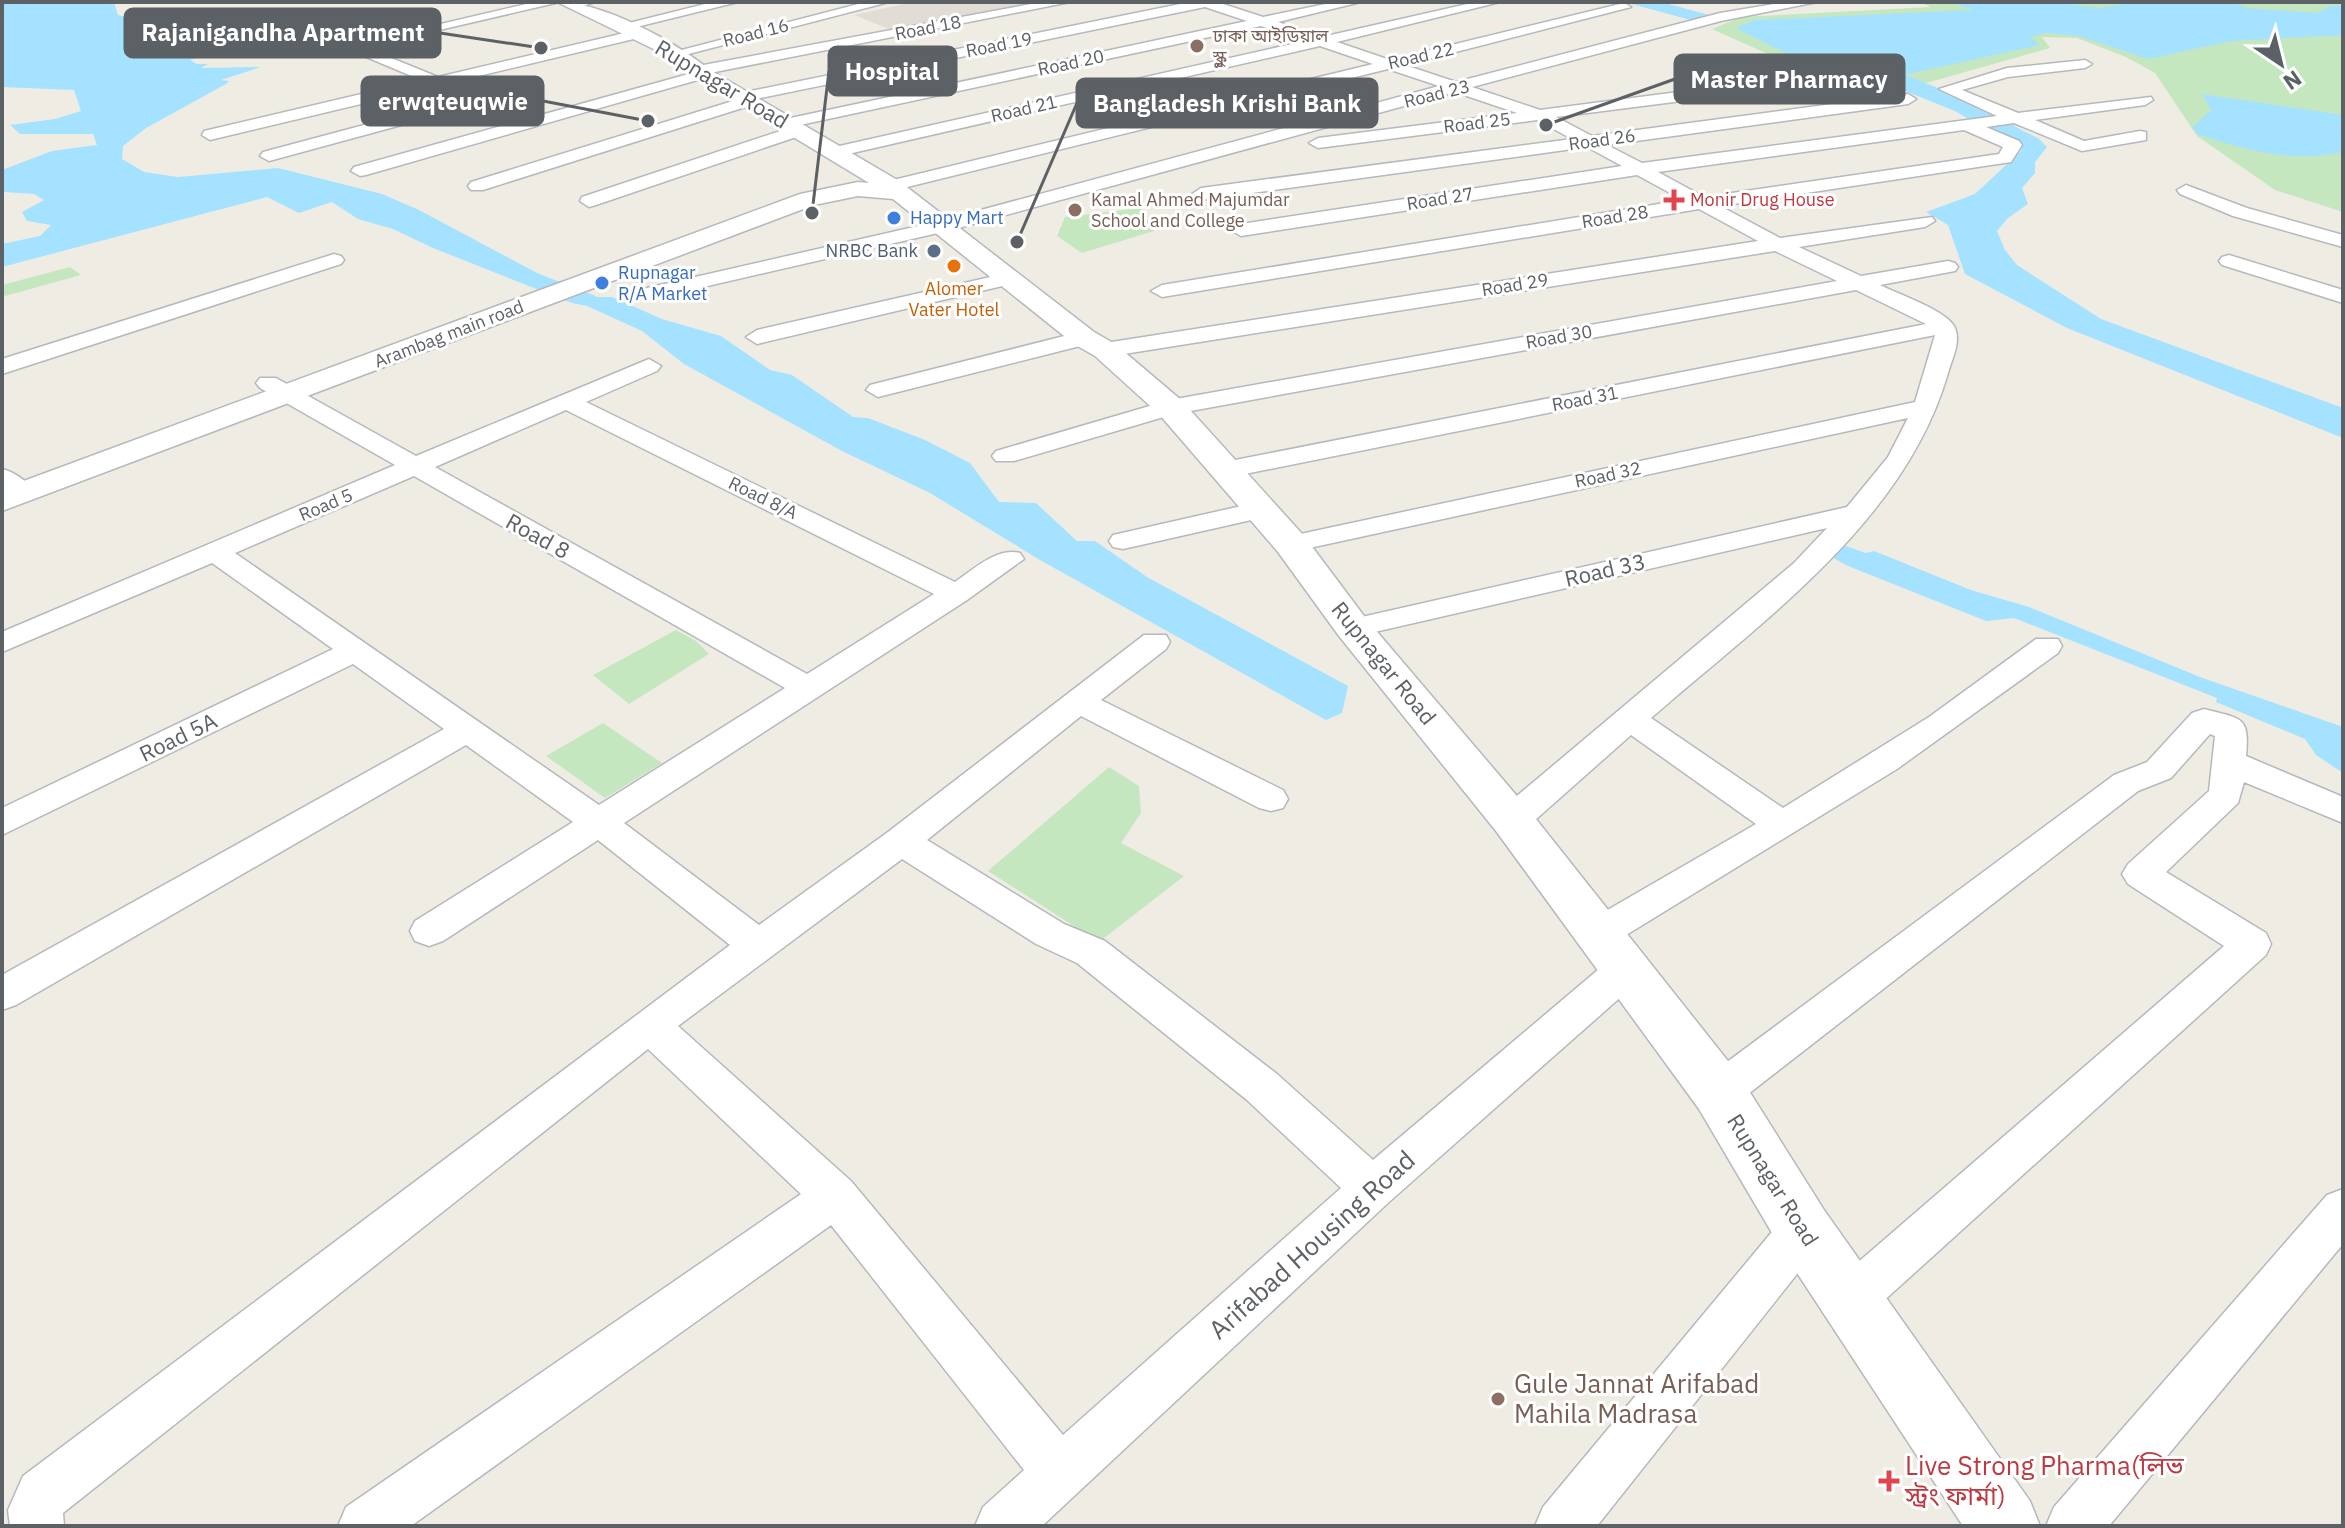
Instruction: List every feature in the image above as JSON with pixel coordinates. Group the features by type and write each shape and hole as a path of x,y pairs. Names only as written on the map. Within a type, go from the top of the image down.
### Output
{"street":[{"path":"210,135 434,81 731,2"},
{"name":"Road 16","path":"693,66 882,2"},
{"name":"Road 18","path":"693,66 1063,2"},
{"path":"1206,2 1540,115 1777,244 1934,319 1944,327 1947,337 1926,407 1900,459 1856,513 1804,569 1512,820"},
{"name":"Road 19","path":"477,186 746,99 1206,2"},
{"name":"Road 20","path":"793,127 1354,2"},
{"name":"Road 21","path":"846,158 1322,40 1493,2"},
{"name":"Road 23","path":"647,294 944,226 1170,162 1698,26 1720,17 1810,2"},
{"path":"405,34 570,3"},
{"name":"Rupnagar Road","path":"570,3 628,30 693,66 895,190 1170,407 1291,544 1353,628 1512,820 1719,1092 1803,1230 2005,1526"},
{"name":"Road 22","path":"895,190 1624,6"},
{"path":"1668,18 1698,26"},
{"path":"269,156 486,101 369,53"},
{"path":"2085,64 2007,73 1947,89 2082,146 2140,136"},
{"path":"360,171 541,121 693,66"},
{"name":"Road 25","path":"1170,162 1831,77"},
{"name":"Road 26","path":"1201,194 1908,99"},
{"name":"Road 27","path":"1231,221 2145,100"},
{"path":"517,112 541,121"},
{"name":"Road 28","path":"1162,291 1700,203 2005,158 2013,145 1967,124"},
{"path":"589,201 793,127"},
{"name":"Arambag main road","path":"7,486 527,296 846,158"},
{"path":"1170,162 1283,271"},
{"name":"Arambag main road","path":"570,279 808,199 858,189 895,190"},
{"path":"2186,190 2240,212 2343,241"},
{"name":"Road 29","path":"878,390 1094,344 1925,221"},
{"path":"2,367 334,260"},
{"path":"2229,261 2343,297"},
{"name":"Road 30","path":"1005,456 1170,407 1948,267"},
{"path":"757,337 1008,279"},
{"name":"Road 31","path":"1225,470 1944,327"},
{"name":"Road 5","path":"2,643 649,366"},
{"name":"Road 8","path":"278,389 808,688"},
{"name":"Road 8/A","path":"568,402 957,594"},
{"name":"Road 32","path":"1291,544 1926,407"},
{"path":"1123,541 1259,510"},
{"name":"Road 33","path":"1353,628 1856,513"},
{"path":"215,552 465,731 597,821 758,945"},
{"path":"429,931 1010,559"},
{"path":"37,1526 35,1510 42,1495 649,1025 901,841 1155,642"},
{"name":"Arifabad Housing Road","path":"1002,1526 1373,1188 1613,951 1780,823 1984,697 2047,646"},
{"name":"Road 5A","path":"2,823 354,651"},
{"path":"1079,702 1271,799"},
{"path":"1630,719 1780,823"},
{"path":"1719,1092 2126,783 2159,770 2204,720 2232,730 2226,795 2141,874 2252,944 1851,1299"},
{"path":"2,994 465,731"},
{"path":"2230,762 2343,811"},
{"path":"901,841 1050,934 1091,952 1262,1087 1373,1188"},
{"path":"649,1025 835,1196 1060,1472"},
{"path":"365,1526 835,1196"},
{"path":"2073,1526 2343,1210"},
{"path":"1562,1526 1803,1230"}],"shaded area":[{"path":"913,2 1038,2 894,31 854,15"}],"green space":[{"path":"1920,2 2343,2 2343,212 2275,190 2197,136 2155,73 2126,57 2077,38 2042,37 2050,48 1905,89 1854,84 1781,60 1712,29 1741,17 1931,7"},
{"path":"1141,208 1154,231 1082,253 1057,236 1065,217"},
{"path":"70,267 81,275 5,296 2,293 2,285"},
{"path":"676,630 696,641 709,654 629,704 593,675"},
{"path":"603,723 662,763 605,798 546,756"},
{"path":"1109,767 1139,786 1141,813 1121,843 1184,876 1099,942 988,871"}],"water":[{"path":"2,2 114,3 118,15 140,21 132,28 139,33 133,37 167,47 232,37 228,40 257,40 190,60 208,64 201,68 261,67 221,80 229,81 146,128 123,146 122,159 144,172 178,177 278,168 382,194 419,210 537,273 598,297 612,297 662,319 721,336 770,370 792,375 853,417 868,418 925,440 970,463 999,502 1036,503 1077,541 1095,541 1147,577 1348,686 1342,713 1326,720 1040,560 930,493 842,451 684,364 642,331 587,306 572,303 433,248 393,229 358,219 332,202 299,213 267,197 2,267 2,244 40,236 51,225 27,221 22,212 44,200 34,194 4,192 2,170 52,151 97,145 93,134 20,134 10,125 55,119 81,111 74,90 2,87"},
{"path":"1624,2 1661,2 1709,15 1687,19"},
{"path":"1947,2 2053,2 2099,8 2136,2 2233,2 2246,8 2318,13 2328,7 2343,5 2343,35 2231,41 2148,59 2079,36 2046,33 2030,37 2040,45 1885,79 1846,75 1827,69 1789,55 1736,28 1755,20 1975,10"},
{"path":"2202,94 2343,115 2343,152 2305,156 2270,154 2199,135 2192,128 2211,110"},
{"path":"2002,121 2038,138 2047,147 2035,162 2035,173 2022,188 2028,204 2008,218 1997,231 2005,250 2017,265 2101,319 2343,408 2343,438 2067,328 1965,274 1948,225 1926,212 1975,194 2022,150 2018,145 1973,124"},
{"path":"1837,543 1866,553 1874,551 1971,590 2029,607 2200,677 2343,727 2343,773 2316,755 2305,739 2216,702 2217,698 2014,618 1986,621 1848,566 1828,555"}],"waterway":[{"path":"1636,2 1702,18"},
{"path":"1836,57 1962,107 2030,147"}],"place":[{"name":"ঢাকা আইডিয়াল স্কুল","path":"1197,46"},
{"name":"Rajanigandha Apartment","path":"541,48"},
{"name":"erwqteuqwie","path":"648,121"},
{"name":"Master Pharmacy","path":"1546,125"},
{"name":"Monir Drug House","path":"1674,200"},
{"name":"Kamal Ahmed Majumdar School and College","path":"1075,210"},
{"name":"Hospital","path":"812,213"},
{"name":"Happy Mart","path":"894,218"},
{"name":"Bangladesh Krishi Bank","path":"1017,242"},
{"name":"NRBC Bank","path":"934,251"},
{"name":"Alomer Vater Hotel","path":"954,266"},
{"name":"Rupnagar R/A Market","path":"602,283"},
{"name":"Gule Jannat Arifabad Mahila Madrasa","path":"1498,1399"},
{"name":"Live Strong Pharma(লিভ স্ট্রং ফার্মা)","path":"1889,1481"}]}
